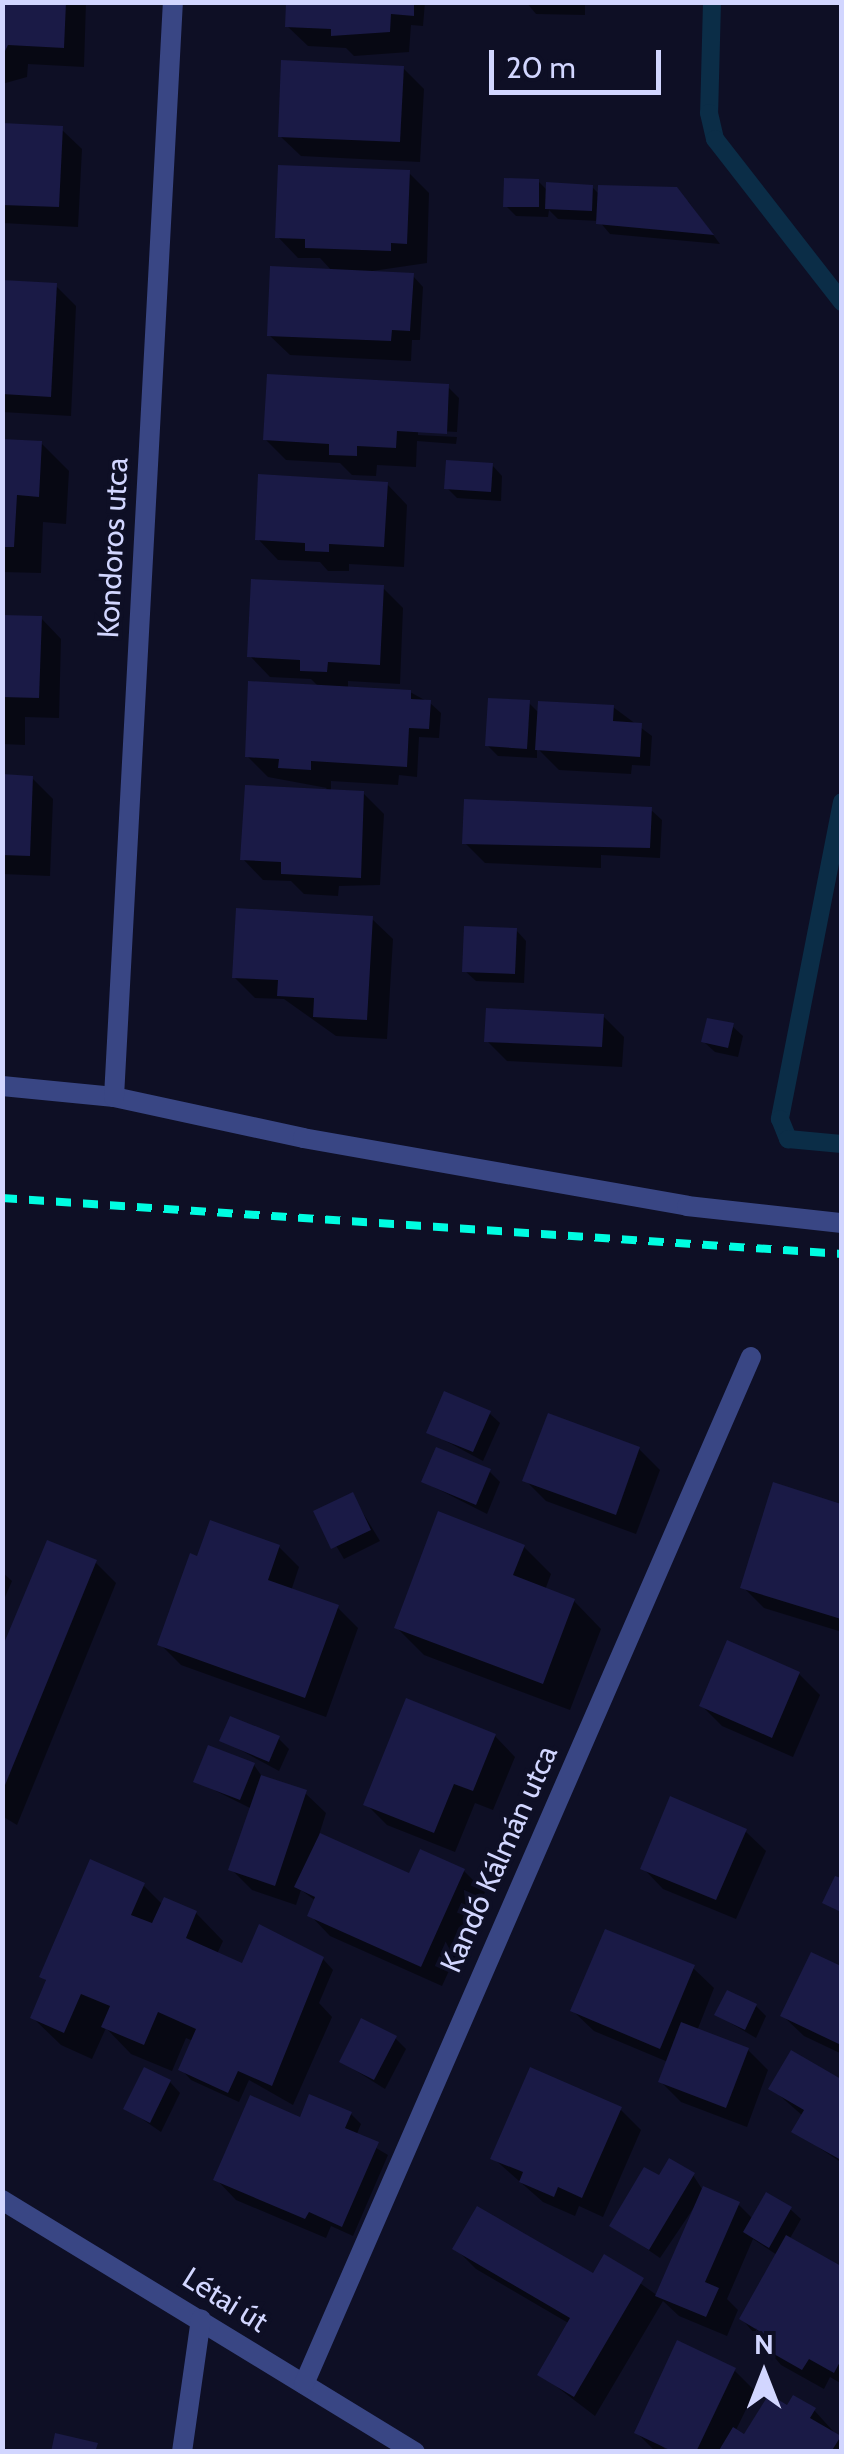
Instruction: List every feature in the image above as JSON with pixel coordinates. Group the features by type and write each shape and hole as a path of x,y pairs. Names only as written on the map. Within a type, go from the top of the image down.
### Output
{"street":[{"name":"Kondoros utca","path":"114,1097 173,2"},
{"path":"2,1086 114,1097 623,1196 842,1222"},
{"name":"Kandó Kálmán utca","path":"304,2384 751,1357"},
{"name":"Létai út","path":"2,2200 415,2452"},
{"path":"182,2452 200,2319"}],"building":[{"path":"2,2 66,2 64,48 8,45 2,57"},
{"path":"286,2 414,2 414,16 391,14 390,32 331,36 331,29 285,27"},
{"path":"281,60 404,66 400,142 278,137"},
{"path":"2,123 63,126 59,207 2,205"},
{"path":"278,165 410,170 407,244 391,243 391,251 305,248 305,239 275,238"},
{"path":"504,178 539,179 539,207 503,207"},
{"path":"546,182 593,185 592,211 545,209"},
{"path":"598,185 677,187 714,235 596,224"},
{"path":"270,266 414,273 410,331 392,330 391,341 267,336"},
{"path":"2,280 57,283 51,397 2,394"},
{"path":"267,374 449,384 447,434 397,431 396,448 357,446 357,456 329,455 329,444 263,440"},
{"path":"2,439 42,441 39,497 17,495 14,547 2,547"},
{"path":"446,460 493,463 491,492 444,489"},
{"path":"258,474 388,482 384,547 329,544 329,552 305,551 305,543 255,540"},
{"path":"251,579 384,585 380,665 328,662 327,672 300,671 300,660 247,657"},
{"path":"2,615 42,616 39,698 2,697"},
{"path":"248,681 411,690 411,699 431,700 429,729 409,728 407,767 311,761 311,770 278,768 279,759 245,757"},
{"path":"488,698 530,700 527,749 485,746"},
{"path":"538,701 614,705 613,721 642,723 640,757 535,750"},
{"path":"2,774 33,776 30,856 2,855"},
{"path":"245,785 364,791 361,878 281,874 281,862 240,860"},
{"path":"464,799 652,807 650,848 462,844"},
{"path":"236,908 373,916 367,1020 313,1017 314,998 277,996 278,980 232,978"},
{"path":"464,926 517,928 515,974 462,972"},
{"path":"486,1008 604,1014 602,1047 484,1042"},
{"path":"707,1018 734,1023 728,1048 701,1042"},
{"path":"444,1391 491,1411 473,1452 426,1433"},
{"path":"548,1413 640,1447 616,1515 522,1481"},
{"path":"436,1447 491,1469 476,1505 421,1482"},
{"path":"773,1482 841,1504 841,1619 740,1588"},
{"path":"353,1492 371,1530 331,1549 313,1511"},
{"path":"438,1511 525,1545 513,1575 575,1599 543,1684 394,1628"},
{"path":"210,1520 280,1545 268,1580 339,1605 305,1698 157,1645 190,1553 197,1556"},
{"path":"47,1540 97,1560 3,1790 2,1648"},
{"path":"727,1640 800,1672 772,1738 699,1706"},
{"path":"406,1698 496,1734 473,1791 454,1784 434,1833 363,1805"},
{"path":"230,1716 280,1736 269,1762 219,1741"},
{"path":"208,1745 255,1763 240,1800 193,1782"},
{"path":"261,1775 307,1790 275,1886 228,1870"},
{"path":"670,1796 747,1829 716,1900 640,1869"},
{"path":"320,1833 409,1873 420,1849 465,1869 421,1967 307,1916 315,1897 294,1887"},
{"path":"90,1859 145,1883 131,1915 152,1923 164,1897 197,1911 186,1938 242,1963 259,1924 324,1957 272,2086 238,2071 228,2093 178,2070 196,2029 158,2012 144,2045 101,2027 110,2006 81,1994 64,2033 30,2018 46,1980 39,1977"},
{"path":"835,1876 841,1878 841,1912 822,1903"},
{"path":"605,1929 695,1965 660,2049 570,2011"},
{"path":"811,1952 841,1966 841,2045 780,2016"},
{"path":"727,1990 757,2004 745,2030 714,2015"},
{"path":"361,2018 397,2036 374,2080 339,2062"},
{"path":"681,2022 749,2048 726,2108 658,2082"},
{"path":"791,2050 841,2079 841,2160 791,2132 804,2110 768,2089"},
{"path":"144,2067 171,2080 150,2123 123,2109"},
{"path":"530,2067 622,2107 582,2198 558,2187 554,2197 519,2182 523,2172 490,2159"},
{"path":"309,2094 352,2112 345,2128 379,2142 342,2227 309,2212 305,2219 213,2180 250,2095 300,2117"},
{"path":"669,2158 695,2173 649,2250 609,2226 644,2167 659,2175"},
{"path":"703,2186 740,2202 705,2282 719,2288 706,2317 655,2296"},
{"path":"766,2192 792,2207 769,2248 743,2232"},
{"path":"477,2206 593,2273 604,2254 644,2278 574,2397 537,2375 570,2318 452,2249"},
{"path":"786,2235 841,2266 841,2360 834,2373 809,2359 802,2370 758,2345 764,2334 739,2319"},
{"path":"677,2340 736,2368 696,2452 674,2452 634,2433"},
{"path":"769,2394 787,2405 793,2395 816,2408 810,2418 841,2436 831,2452 718,2452 733,2427 744,2434"},
{"path":"55,2433 98,2443 95,2452 51,2452"}],"waterway":[{"path":"712,2 709,113 715,139 842,302"},
{"path":"842,802 780,1119 788,1139 842,1144"}],"railway":[{"path":"2,1198 842,1254"}]}
